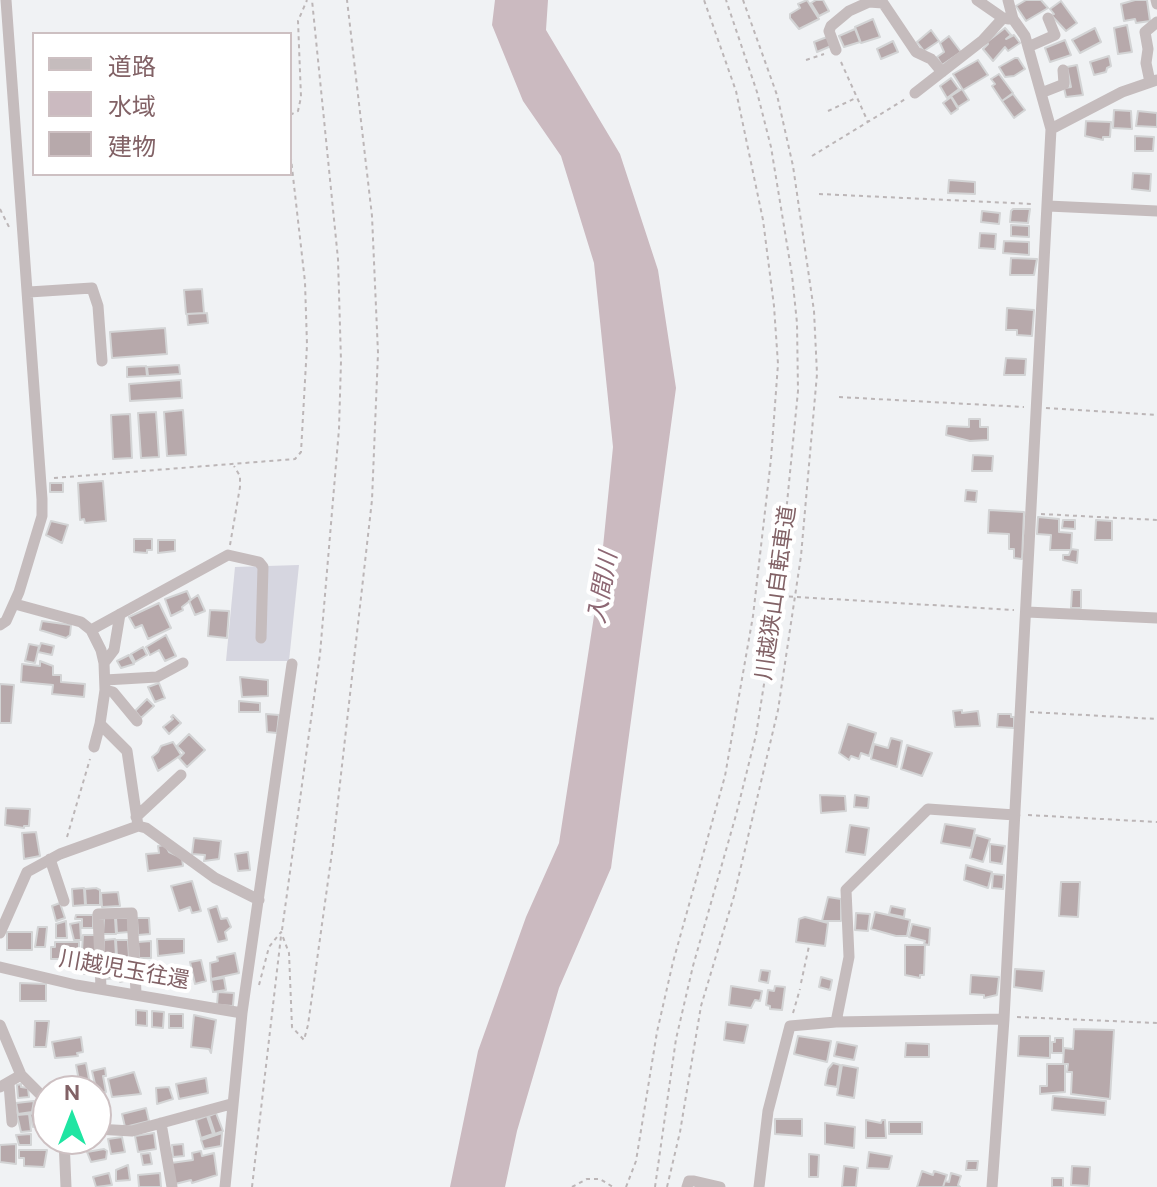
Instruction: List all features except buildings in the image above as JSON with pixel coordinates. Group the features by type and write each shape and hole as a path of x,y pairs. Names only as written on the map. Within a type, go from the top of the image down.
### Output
{"street":[{"path":"0,625 15,604 42,516 29,292 6,0"},
{"path":"977,0 1008,18 1025,36 1051,129 1027,612 992,1187"},
{"path":"915,93 1008,18 1008,0"},
{"path":"836,50 829,31 831,26 868,1 883,3 916,52 931,59 942,72"},
{"path":"1028,47 1055,35 1048,18"},
{"path":"1051,129 1122,92 1153,81 1146,63 1148,49 1145,32 1157,22"},
{"path":"1041,93 1064,84 1063,70"},
{"path":"1048,206 1157,211"},
{"path":"29,292 92,288 98,306 102,361"},
{"path":"91,630 228,555 259,562 263,567 261,638"},
{"path":"15,604 81,622 91,630 101,650 105,685 94,747"},
{"path":"1027,612 1157,618"},
{"path":"104,663 114,650 120,614"},
{"path":"105,685 157,677 183,663"},
{"path":"225,1187 242,1013 292,664"},
{"path":"105,685 137,721"},
{"path":"100,724 127,751 137,821 215,878 259,900"},
{"path":"0,933 27,872 137,821 181,775"},
{"path":"836,1022 849,957 846,890 928,809 1015,815"},
{"path":"54,857 64,901"},
{"path":"101,988 98,914 132,913 136,993"},
{"name":"川越児玉往還","path":"0,967 242,1013"},
{"path":"759,1187 768,1111 790,1026 836,1022 1004,1019"},
{"path":"0,1025 21,1075 32,1086"},
{"path":"12,1122 5,1086 21,1075"},
{"path":"112,1130 132,1131 231,1104"},
{"path":"161,1123 172,1187"},
{"path":"65,1155 66,1187"},
{"path":"687,1187 689,1181 720,1187"}],"path":[{"path":"292,114 298,111 301,97 298,21 310,0"},
{"path":"252,1187 281,932 320,654 339,429 338,259 310,0"},
{"path":"281,932 289,953 292,1027 304,1040 333,845 372,500 378,353 373,231 347,0"},
{"path":"626,1187 636,1161 657,1032 670,976 725,776 753,616 771,459 778,364 763,220 736,91 704,0"},
{"path":"655,1187 676,1039 756,735 778,595 798,391 797,323 792,275 771,147 757,92 726,0"},
{"name":"川越狭山自転車道","path":"667,1187 680,1132 701,1006 734,896 772,743 795,597 817,374 814,311 793,166 777,95 743,0"},
{"path":"806,60 836,50 868,122"},
{"path":"812,156 915,93"},
{"path":"828,111 857,97"},
{"path":"41,479 295,459 301,452 307,345 305,282 292,168"},
{"path":"819,194 1048,206"},
{"path":"839,397 1157,415"},
{"path":"228,555 240,487 240,476 233,465"},
{"path":"1032,514 1157,520"},
{"path":"778,595 1027,612"},
{"path":"1021,711 1157,719"},
{"path":"54,857 68,835 94,747"},
{"path":"1015,815 1157,822"},
{"path":"258,988 269,947 281,932"},
{"path":"801,983 809,946"},
{"path":"790,1026 800,989"},
{"path":"1004,1019 1157,1023"},
{"path":"572,1187 587,1179 600,1179 613,1187"}],"shaded area":[{"path":"299,565 289,661 226,661 235,567"}],"water":[{"name":"入間川","path":"495,0 548,0 546,30 620,154 658,270 676,388 611,868 559,988 517,1131 505,1187 450,1187 478,1051 526,917 559,843 600,577 613,447 594,263 561,156 523,101 492,25"}]}
